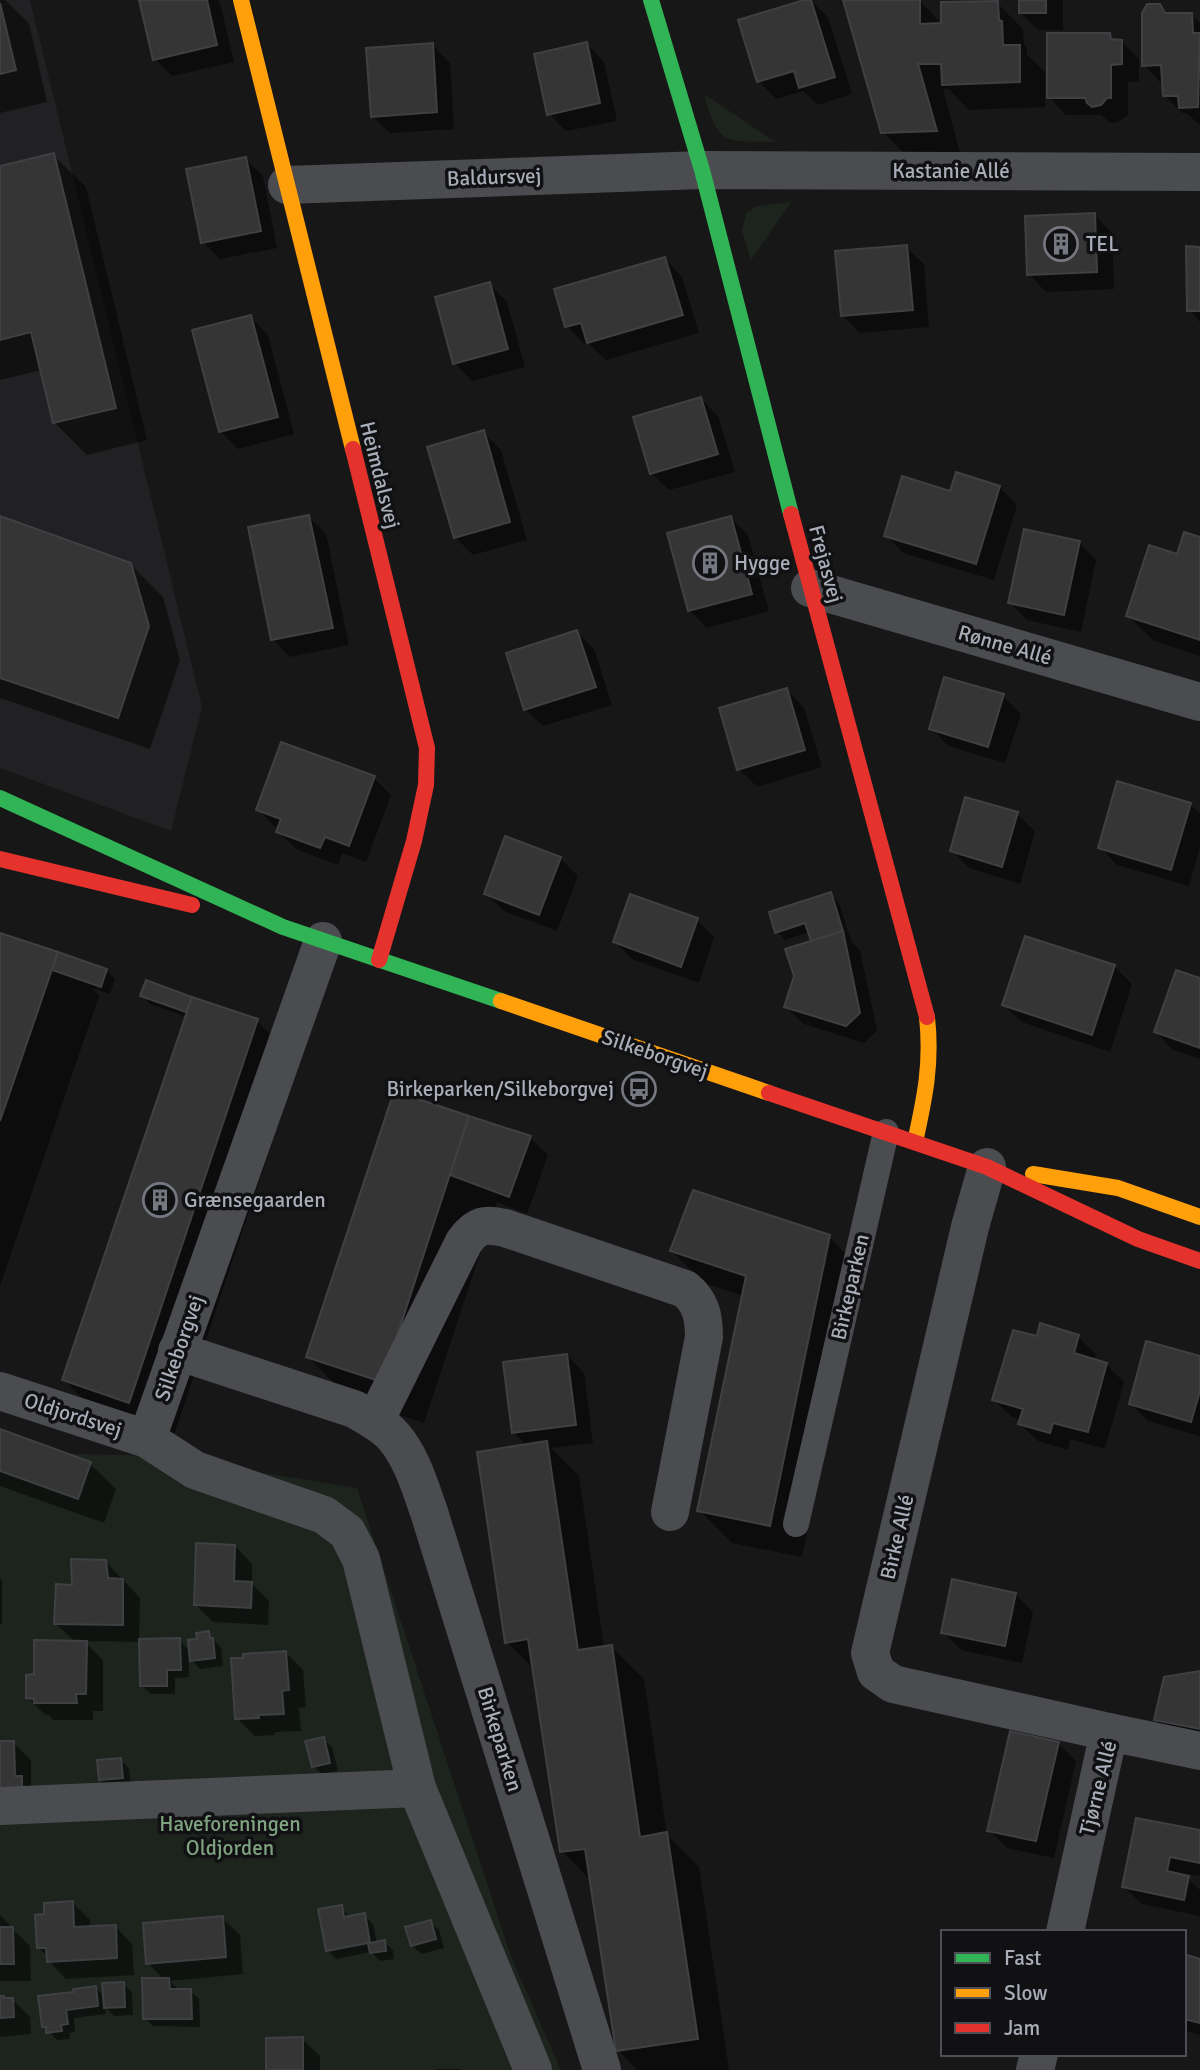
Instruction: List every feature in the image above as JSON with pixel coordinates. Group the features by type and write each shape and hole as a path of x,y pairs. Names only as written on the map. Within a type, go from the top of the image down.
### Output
{"street":[{"name":"Heimdalsvej","path":"241,0 427,748 426,785 414,841 379,960"},
{"name":"Frejasvej","path":"651,0 702,170 810,588 926,1010 930,1046 927,1086 915,1142"},
{"name":"Baldursvej","path":"287,185 702,170"},
{"name":"Kastanie Allé","path":"702,170 1200,172"},
{"name":"Rønne Allé","path":"810,588 1200,702"},
{"name":"Silkeborgvej","path":"0,798 283,927 988,1167 1138,1239 1200,1261"},
{"name":"Silkeborgvej","path":"0,859 283,927"},
{"name":"Silkeborgvej","path":"147,1438 323,941"},
{"name":"Silkeborgvej","path":"988,1167 1118,1188 1200,1217"},
{"name":"Birke Allé","path":"988,1167 970,1227 870,1653 876,1672 893,1684 1109,1732"},
{"path":"375,1421 464,1242 471,1232 481,1226 505,1228 685,1289 700,1308 704,1320 704,1337 670,1512"},
{"name":"Birkeparken","path":"177,1351 354,1409 375,1421 394,1437 405,1454 429,1512 602,2070"},
{"name":"Oldjordsvej","path":"0,1391 147,1438 195,1469 324,1515 347,1532 361,1559 417,1788 533,2070"},
{"name":"Tjørne Allé","path":"1065,1930 1109,1732 1200,1751"},
{"path":"0,1806 417,1788"}],"lane":[{"name":"Birkeparken","path":"796,1524 886,1132"}],"shaded area":[{"path":"0,0 30,0 202,707 171,831 0,768"}],"green space":[{"path":"704,94 775,142 734,140 726,137 714,123"},
{"path":"791,202 751,260 742,231 746,213 757,206"},
{"name":"Haveforeningen Oldjorden","path":"0,1452 158,1456 357,1488 512,1959 561,2070 0,2070"}],"building":[{"path":"139,0 207,0 217,45 153,60"},
{"path":"811,0 835,77 799,88 794,71 757,82 738,20"},
{"path":"843,0 920,0 920,24 941,23 941,2 998,1 1003,45 1020,45 1020,82 942,85 941,64 918,64 937,131 881,133"},
{"path":"1019,0 1046,0 1046,13 1019,13"},
{"path":"0,3 16,70 0,74"},
{"path":"1147,4 1160,4 1165,13 1192,13 1193,33 1200,33 1198,107 1179,108 1178,96 1163,96 1161,65 1142,66 1142,13"},
{"path":"1047,33 1110,33 1111,39 1122,40 1122,64 1111,65 1111,98 1092,107 1085,98 1047,98"},
{"path":"587,42 600,103 547,115 534,54"},
{"path":"433,43 437,112 371,117 366,48"},
{"path":"54,153 116,408 53,423 31,332 0,340 0,166"},
{"path":"246,157 261,231 201,243 186,169"},
{"name":"TEL","path":"1095,213 1097,272 1027,275 1025,216"},
{"path":"907,245 913,310 841,316 835,251"},
{"path":"1186,246 1200,247 1200,311 1187,311"},
{"path":"665,257 683,315 587,343 581,323 565,327 554,289"},
{"path":"490,282 508,349 453,364 435,297"},
{"path":"251,315 278,417 219,432 192,330"},
{"path":"701,397 718,454 650,474 633,417"},
{"path":"484,430 510,522 454,538 427,447"},
{"path":"956,472 1000,486 976,564 884,536 902,476 950,491"},
{"path":"309,515 333,628 271,640 248,527"},
{"path":"0,516 131,563 149,626 118,718 0,678"},
{"name":"Hygge","path":"731,516 752,594 688,611 667,533"},
{"path":"1024,529 1080,541 1064,615 1008,603"},
{"path":"1184,532 1200,537 1200,640 1126,616 1149,545 1177,554"},
{"path":"577,630 596,687 524,710 506,653"},
{"path":"944,677 1004,694 988,747 929,729"},
{"path":"787,688 805,750 737,770 719,708"},
{"path":"281,742 375,776 349,846 325,837 320,848 276,832 281,819 256,810"},
{"path":"1117,781 1191,803 1171,870 1098,848"},
{"path":"965,797 1018,812 1002,867 950,851"},
{"path":"505,836 561,857 539,915 484,894"},
{"path":"831,892 843,931 811,941 805,923 775,933 769,912"},
{"path":"630,894 698,918 681,967 613,942"},
{"path":"843,931 860,1013 846,1026 784,1007 794,976 785,949"},
{"path":"0,933 58,952 0,1121"},
{"path":"1025,936 1115,965 1092,1035 1002,1005"},
{"path":"58,952 107,969 101,987 52,970"},
{"path":"1176,970 1200,978 1200,1048 1154,1032"},
{"path":"146,980 192,997 186,1012 140,996"},
{"name":"Grænsegaarden","path":"192,997 258,1019 129,1403 62,1380"},
{"path":"394,1091 469,1116 382,1382 306,1357"},
{"path":"469,1116 531,1136 509,1197 450,1175"},
{"path":"693,1190 830,1235 770,1526 697,1511 746,1276 670,1251"},
{"path":"1040,1323 1079,1335 1074,1353 1107,1363 1088,1432 1053,1423 1050,1433 1018,1424 1023,1409 992,1400 1013,1330 1037,1336"},
{"path":"1146,1341 1200,1356 1200,1391 1191,1422 1129,1404"},
{"path":"567,1354 576,1425 512,1433 503,1362"},
{"path":"0,1429 91,1462 78,1499 0,1471"},
{"path":"547,1441 578,1650 612,1645 640,1837 667,1832 698,2039 616,2051 585,1849 560,1852 528,1639 505,1643 477,1452"},
{"path":"196,1543 235,1545 234,1581 252,1582 251,1608 194,1605"},
{"path":"71,1559 106,1560 108,1578 123,1579 123,1625 54,1624 56,1584 72,1585"},
{"path":"952,1579 1016,1593 1005,1646 941,1633"},
{"path":"209,1631 210,1638 213,1638 215,1658 190,1661 188,1640 197,1639 196,1633"},
{"path":"180,1638 181,1670 167,1670 167,1686 140,1686 139,1639"},
{"path":"34,1640 87,1641 86,1694 76,1694 77,1703 34,1703 34,1699 26,1698 26,1675 34,1674"},
{"path":"286,1651 289,1690 282,1691 284,1714 235,1719 231,1658 243,1658 243,1654"},
{"path":"1200,1671 1200,1729 1154,1720 1164,1677"},
{"path":"1010,1731 1059,1742 1036,1841 987,1831"},
{"path":"324,1737 330,1763 312,1767 305,1741"},
{"path":"0,1741 14,1741 15,1776 22,1776 22,1789 0,1790"},
{"path":"121,1758 123,1778 99,1780 97,1760"},
{"path":"1136,1818 1200,1830 1200,1863 1170,1857 1167,1871 1189,1876 1184,1900 1122,1887"},
{"path":"73,1901 74,1927 116,1925 117,1958 47,1962 46,1948 37,1948 35,1915 44,1914 44,1903"},
{"path":"342,1905 344,1917 365,1913 370,1943 385,1940 386,1951 370,1953 368,1943 326,1951 318,1909"},
{"path":"223,1916 226,1957 146,1964 143,1923"},
{"path":"431,1920 436,1939 411,1946 405,1927"},
{"path":"0,1927 13,1927 14,1964 0,1964"},
{"path":"1186,1955 1200,1959 1200,2023 1186,2020"},
{"path":"142,1978 169,1978 170,1989 191,1989 192,2019 143,2019"},
{"path":"124,1982 125,2007 104,2008 102,1983"},
{"path":"96,1986 98,2006 66,2010 68,2024 61,2025 62,2031 46,2033 46,2027 42,2027 38,1996 74,1992 73,1989"},
{"path":"0,1996 13,1998 14,2017 0,2018"},
{"path":"303,2037 303,2070 266,2070 266,2038"}],"traffic: fast":[{"path":"651,0 702,170 791,514"},
{"path":"0,798 283,927 501,1001"}],"traffic: slow":[{"path":"241,0 353,449"},
{"path":"501,1001 769,1093"},
{"path":"915,1142 927,1080 927,1017"},
{"path":"1033,1174 1118,1188 1200,1217"}],"traffic: jam":[{"path":"353,449 427,748 426,785 414,841 379,960"},
{"path":"791,514 927,1017"},
{"path":"0,859 192,905"},
{"path":"769,1093 987,1167 1138,1239 1200,1261"}],"place":[{"name":"TEL","path":"1061,244"},
{"name":"Hygge","path":"710,563"},
{"name":"Birkeparken/Silkeborgvej","path":"639,1089"},
{"name":"Grænsegaarden","path":"160,1200"}]}
